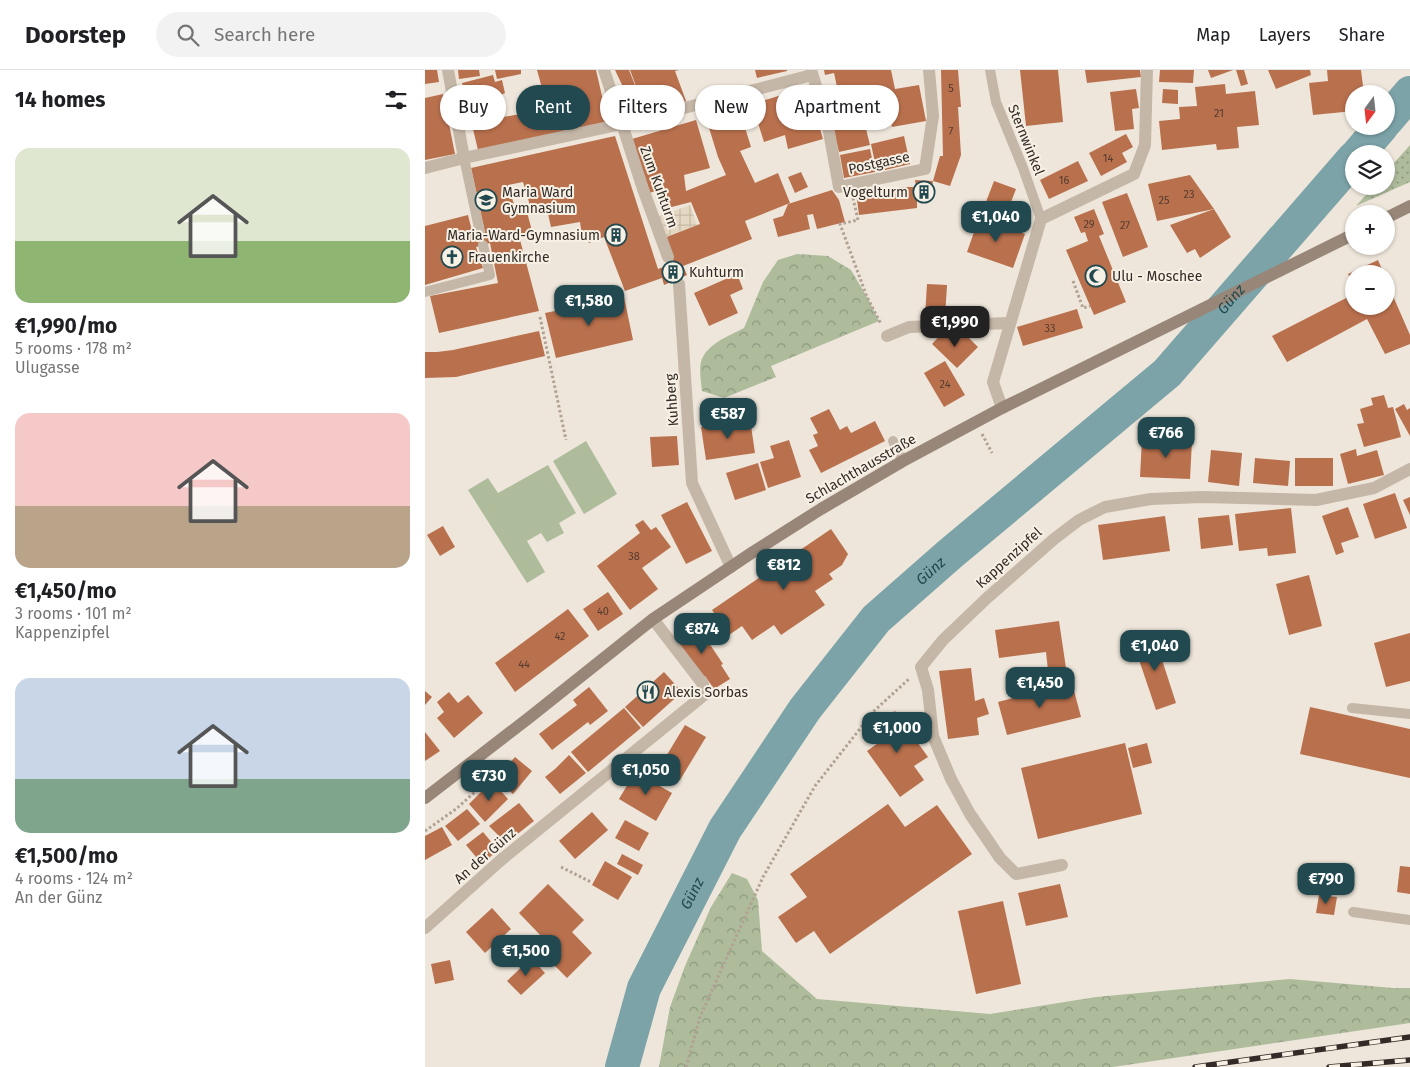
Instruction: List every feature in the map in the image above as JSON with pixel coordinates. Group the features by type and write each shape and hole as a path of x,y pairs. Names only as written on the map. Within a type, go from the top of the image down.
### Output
{"main road":[{"path":"1395,214 1410,206"},
{"name":"Schlachthausstraße","path":"425,798 653,619 731,566 821,509 903,461 1002,408 1345,238"}],"street":[{"path":"448,70 464,158"},
{"name":"Zum Kuhturm","path":"604,70 609,85"},
{"name":"Postgasse","path":"812,72 827,121 839,187 925,169 933,116 929,70"},
{"path":"1002,408 993,382 1041,219 1135,174 1145,145 1147,70"},
{"path":"685,107 812,72"},
{"path":"425,168 600,129"},
{"name":"Zum Kuhturm","path":"624,130 668,257"},
{"name":"Kuhberg","path":"679,284 692,483 731,566"},
{"path":"887,336 909,327 1009,323"},
{"name":"Kappenzipfel","path":"921,667 943,640 1054,539 1079,520 1105,507 1151,500 1202,497 1317,500 1374,488 1410,469"},
{"name":"An der Günz","path":"425,928 501,860 703,695 703,684 653,619"},
{"path":"921,667 928,690 933,736 951,779 970,814 1000,858 1016,874 1062,865"}],"lane":[{"name":"Sternwinkel","path":"990,70 996,102 1023,168 1041,219"},
{"path":"464,158 480,233"},
{"path":"425,292 490,275 483,245"},
{"path":"893,441 903,461"},
{"path":"1352,708 1410,714"},
{"path":"1353,912 1410,920"}],"path":[{"path":"850,185 857,220 840,224 867,297 887,336"},
{"path":"1073,281 1083,308 1090,306"},
{"path":"540,317 566,440"},
{"path":"988,445 992,453"},
{"path":"686,1067 700,1017 763,877 815,786 874,711 921,667"},
{"path":"425,831 456,809 485,783 504,756"},
{"path":"561,867 591,882"}],"green space":[{"path":"1410,145 1410,182 1395,189 1395,162"},
{"path":"1366,195 1381,195 1358,205"},
{"path":"797,254 828,256 851,270 879,321 771,366 776,377 724,398 702,391 701,362 708,350 719,341 744,328 763,282 778,260"},
{"path":"586,441 617,494 584,514 553,461"},
{"path":"548,465 576,513 559,523 564,533 547,542 541,533 527,541 545,572 527,583 468,490 488,478 498,493"},
{"path":"732,873 747,879 758,900 762,951 817,999 990,1014 1096,997 1290,979 1410,988 1410,1023 1113,1067 659,1067 670,1007 685,966 711,907"}],"shaded area":[{"path":"690,205 697,225 662,238 654,218"}],"building":[{"path":"425,70 437,70 439,82 425,84"},
{"path":"458,70 479,70 480,76 459,79"},
{"path":"495,70 521,70 521,74 497,79"},
{"path":"537,70 596,70 600,87 600,124 590,126 590,85 541,85"},
{"path":"615,70 629,70 635,85 622,85"},
{"path":"630,70 679,70 675,71 680,85 636,85"},
{"path":"755,70 787,70 787,71 757,78"},
{"path":"824,70 891,70 894,85 837,85 834,73 825,75"},
{"path":"941,70 958,70 961,107 958,107 961,155 950,186 933,181 940,156 943,156"},
{"path":"1020,70 1058,70 1063,122 1026,126"},
{"path":"1085,70 1140,70 1141,77 1087,83"},
{"path":"1160,70 1194,70 1193,83 1159,82"},
{"path":"1208,70 1233,70 1211,78"},
{"path":"1236,70 1244,70 1248,84 1241,86"},
{"path":"1268,70 1310,70 1311,75 1276,89"},
{"path":"1327,70 1361,70 1363,85 1345,85 1345,112 1313,115 1309,83 1328,81"},
{"path":"493,75 495,82 502,80 503,85 462,85 462,83"},
{"path":"1225,84 1226,94 1255,91 1259,125 1237,127 1239,148 1217,150 1216,144 1162,150 1159,121 1180,119 1179,107 1197,106 1195,87"},
{"path":"919,85 926,121 899,126 899,88"},
{"path":"1136,89 1139,108 1132,109 1134,129 1115,131 1110,92"},
{"path":"1163,89 1178,90 1178,104 1162,103"},
{"path":"440,95 440,130 450,130 455,154 425,160 425,98"},
{"path":"776,97 776,130 820,130 823,139 788,149 785,135 764,142 760,130 766,130 766,100"},
{"path":"516,115 516,130 565,130 565,132 478,150 473,130 506,130 506,117"},
{"path":"695,120 695,130 699,130 710,168 684,175 686,191 726,175 710,130 746,130 751,147 740,151 755,183 778,173 790,203 745,221 752,239 683,266 687,275 664,285 662,278 625,291 604,237 589,243 581,229 580,222 551,227 546,205 531,209 523,182 508,185 516,211 527,212 532,231 519,236 539,311 439,333 430,296 498,283 490,243 476,247 483,268 425,285 425,226 468,215 473,235 485,232 471,168 615,136 658,269 674,263 664,238 700,224 691,202 668,208 663,189 649,193 632,139 662,130 685,130 685,123"},
{"path":"833,130 866,130 870,145 839,152"},
{"path":"1126,134 1133,147 1122,153 1127,162 1101,176 1089,153"},
{"path":"904,136 910,164 877,172 871,144"},
{"path":"870,149 875,172 844,178 840,155"},
{"path":"1078,161 1088,181 1049,199 1040,180"},
{"path":"801,172 808,187 795,193 788,177"},
{"path":"1190,175 1214,209 1157,221 1148,184"},
{"path":"915,180 933,181 930,197 917,197 917,208 859,215 856,192 916,187"},
{"path":"994,181 1016,189 1006,215 984,207"},
{"path":"832,190 839,200 845,222 817,229 813,214 807,215 810,229 778,237 773,219 783,216 788,204"},
{"path":"1127,193 1148,247 1123,257 1102,202"},
{"name":"Ulu - Moschee","path":"1094,209 1104,234 1099,236 1126,302 1094,315 1066,250 1088,241 1085,232 1081,233 1074,217"},
{"path":"1214,209 1231,237 1200,258 1195,249 1187,253 1170,225"},
{"path":"979,218 1025,234 1013,268 967,252"},
{"path":"1378,260 1380,265 1367,265"},
{"path":"737,274 743,289 730,295 738,313 709,326 694,293"},
{"path":"927,284 947,285 945,317 925,316"},
{"path":"624,297 633,340 556,358 545,313"},
{"path":"1345,299 1345,315 1395,315 1395,301 1410,335 1410,344 1385,354 1367,319 1287,362 1272,336"},
{"path":"1077,309 1083,328 1023,346 1017,327"},
{"path":"946,329 958,341 965,334 978,347 957,368 932,344"},
{"path":"539,331 545,356 456,377 425,378 425,352 453,350"},
{"path":"945,361 965,395 944,407 924,373"},
{"path":"1384,395 1388,408 1393,407 1401,437 1364,447 1357,424 1364,423 1360,409 1373,405 1371,398"},
{"path":"1404,404 1407,410 1410,408 1410,436 1395,409"},
{"path":"829,409 840,430 847,426 851,433 875,421 885,441 821,473 809,450 818,446 813,435 818,433 810,418"},
{"path":"750,419 755,453 706,460 701,427"},
{"path":"677,436 679,465 652,467 650,437"},
{"path":"1142,439 1192,441 1190,479 1140,477"},
{"path":"789,440 801,477 768,488 760,462 774,458 770,446"},
{"path":"1356,449 1357,456 1377,450 1384,475 1348,484 1340,454"},
{"path":"1211,450 1242,453 1239,486 1208,482"},
{"path":"1255,458 1290,461 1288,486 1253,483"},
{"path":"1295,458 1333,458 1333,486 1295,486"},
{"path":"758,463 766,490 735,500 726,473"},
{"path":"1395,493 1407,528 1375,539 1363,504"},
{"path":"1410,497 1410,515 1403,500"},
{"path":"687,502 712,551 686,564 661,515"},
{"path":"1348,507 1359,537 1341,543 1344,552 1336,555 1322,516"},
{"path":"1291,508 1296,553 1268,556 1267,548 1239,551 1235,514"},
{"path":"1229,515 1233,545 1201,549 1198,518"},
{"path":"1165,516 1170,551 1103,560 1098,525"},
{"path":"643,520 651,530 656,527 671,547 642,568 658,589 630,610 597,566 640,533 635,525"},
{"path":"443,526 455,547 440,556 427,535"},
{"path":"831,529 848,554 842,565 829,574 833,579 815,591 825,605 781,635 774,625 752,640 742,626 729,635 712,610"},
{"path":"1309,575 1322,626 1289,635 1276,584"},
{"path":"608,592 623,614 598,631 583,609"},
{"path":"568,609 589,636 515,692 495,663"},
{"path":"1059,621 1066,668 1048,670 1046,652 999,658 995,630"},
{"path":"695,622 723,664 721,665 730,679 714,689 705,676 702,678 674,636"},
{"path":"1410,633 1410,681 1386,687 1374,643"},
{"path":"1154,635 1176,703 1156,710 1133,642"},
{"path":"971,668 975,701 984,698 989,714 977,718 979,735 948,739 939,671"},
{"path":"664,672 682,692 643,727 625,707"},
{"path":"1072,683 1081,717 1007,735 998,702"},
{"path":"589,687 608,711 590,725 588,722 552,750 539,734 577,705 573,700"},
{"path":"425,691 432,697 425,705"},
{"path":"449,692 458,703 468,695 483,713 454,738 437,718 444,712 437,702"},
{"path":"1310,707 1410,729 1410,778 1300,754"},
{"path":"624,708 641,728 588,772 571,752"},
{"path":"895,711 928,757 914,766 924,780 900,797 867,751 881,741 871,727"},
{"path":"685,725 706,737 680,780 659,768"},
{"path":"425,732 440,751 425,761"},
{"path":"1125,743 1142,814 1038,839 1021,768"},
{"path":"1147,743 1152,763 1133,768 1128,748"},
{"path":"569,755 586,773 560,794 545,777"},
{"path":"515,757 532,771 513,794 495,780"},
{"path":"635,772 672,793 656,821 619,799"},
{"path":"492,781 508,799 485,822 469,804"},
{"path":"519,803 534,821 506,843 489,826"},
{"path":"888,804 905,827 937,805 972,854 830,954 814,931 796,943 778,917 807,897 790,874"},
{"path":"467,809 480,824 458,841 445,826"},
{"path":"592,812 608,830 575,859 559,841"},
{"path":"625,820 649,833 639,851 615,838"},
{"path":"442,827 452,845 425,860 425,836"},
{"path":"483,832 498,850 482,864 466,845"},
{"path":"622,854 643,865 638,875 617,864"},
{"path":"605,861 632,877 618,900 592,885"},
{"path":"1400,866 1410,867 1410,894 1397,892"},
{"path":"548,884 584,920 572,932 592,953 567,978 536,947 544,939 519,913"},
{"path":"1060,884 1068,917 1026,926 1018,893"},
{"path":"1319,895 1337,897 1334,915 1316,913"},
{"path":"1003,901 1021,984 976,994 958,911"},
{"path":"492,908 511,929 485,953 466,932"},
{"path":"531,958 545,973 521,995 507,981"},
{"path":"450,960 454,980 435,984 431,964"}],"waterway":[{"name":"Günz","path":"1395,110 1410,93"},
{"name":"Günz","path":"1366,145 1374,135"},
{"name":"Günz","path":"622,1067 644,988 725,829 805,709 876,619 950,554 1167,373 1345,168"}],"railway":[{"path":"1195,1067 1410,1037"},
{"path":"1329,1067 1410,1060"}],"place":[{"name":"Vogelturm","path":"924,192"},
{"name":"Maria Ward Gymnasium","path":"486,200"},
{"name":"Maria-Ward-Gymnasium","path":"616,235"},
{"name":"Frauenkirche","path":"452,257"},
{"name":"Kuhturm","path":"673,272"},
{"name":"Ulu - Moschee","path":"1096,276"},
{"name":"Alexis Sorbas","path":"648,692"}]}
